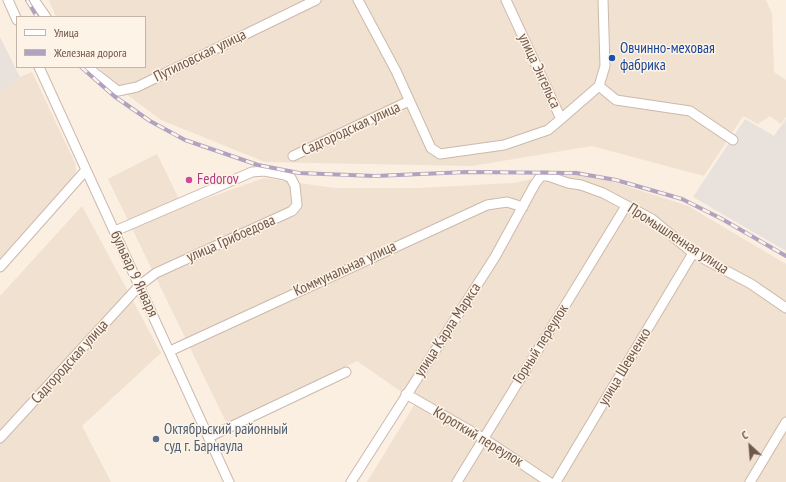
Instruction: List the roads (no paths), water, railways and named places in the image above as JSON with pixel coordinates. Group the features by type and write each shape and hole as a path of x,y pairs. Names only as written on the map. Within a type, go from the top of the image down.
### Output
{"street":[{"path":"8,0 16,18"},
{"path":"34,0 45,16"},
{"name":"Путиловская улица","path":"88,68 118,91 137,86 316,0"},
{"path":"358,0 396,71 431,148 440,154 504,146 548,130 561,119"},
{"name":"улица Энгельса","path":"506,0 561,119 599,86"},
{"path":"603,0 605,66 599,86 616,100 690,111 733,140"},
{"name":"бульвар 9 Января","path":"39,68 209,437 226,481"},
{"name":"Садгородская улица","path":"293,156 409,101"},
{"path":"0,267 86,170"},
{"name":"улица Грибоедова","path":"115,231 252,172 274,172 291,178 295,186 297,205 292,211 156,273 140,285"},
{"name":"Промышленная улица","path":"541,176 548,176 568,183 582,185 603,193 652,219 693,252 751,284 786,308"},
{"name":"улица Карла Маркса","path":"351,482 495,257 534,184 541,176"},
{"name":"Коммунальная улица","path":"170,351 451,220 487,205 507,202 523,207"},
{"name":"Горный переулок","path":"457,482 626,206"},
{"name":"улица Шевченко","path":"556,482 693,252"},
{"name":"Садгородская улица","path":"0,438 140,285"},
{"path":"209,437 346,372"},
{"name":"Короткий переулок","path":"406,394 483,438 550,482"},
{"path":"750,482 786,422"}],"railway":[{"path":"27,0 36,16"},
{"path":"82,68 114,96 150,121 185,140 258,165 299,173 375,176 467,172 576,173 616,180 682,199 722,219 786,256"}],"place":[{"name":"Овчинно-меховая фабрика","path":"612,58"},
{"name":"Fedorov","path":"189,180"},
{"name":"Октябрьский районный суд г. Барнаула","path":"156,439"}]}
